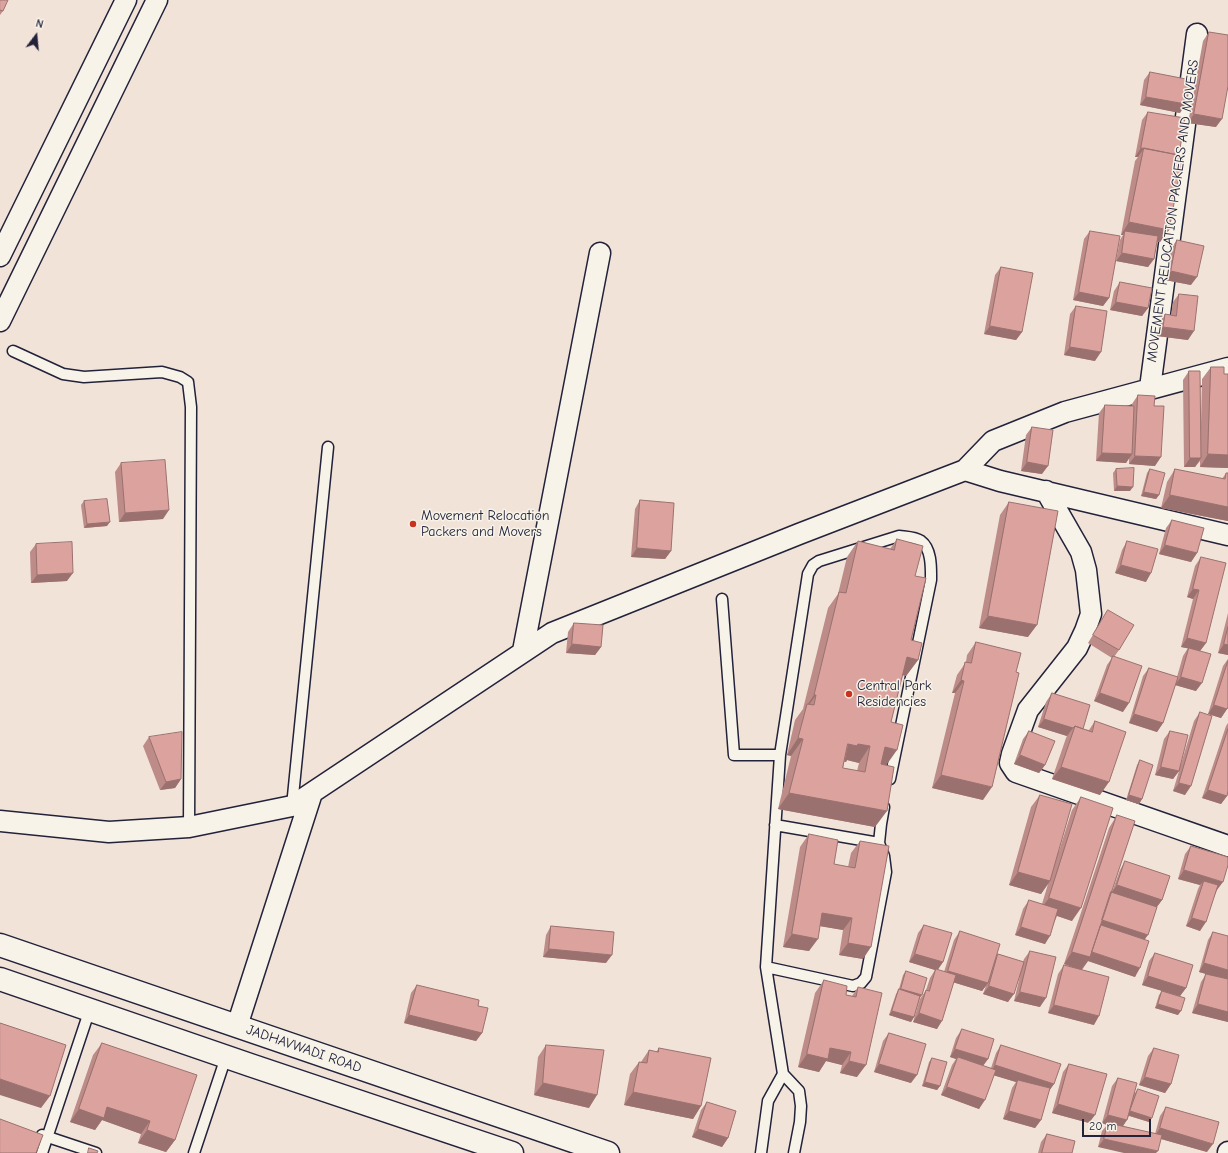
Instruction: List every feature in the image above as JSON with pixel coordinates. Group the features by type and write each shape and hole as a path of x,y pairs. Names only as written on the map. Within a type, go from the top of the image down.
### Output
{"street":[{"path":"0,256 126,0"},
{"path":"0,321 158,0"},
{"name":"MOVEMENT RELOCATION PACKERS AND MOVERS","path":"1150,388 1197,34"},
{"path":"77,100 102,112"},
{"path":"523,651 600,253"},
{"path":"0,821 110,832 189,827 292,806 552,633 784,540 965,470 994,441 1065,412 1228,368"},
{"path":"965,470 1000,481 1228,535"},
{"path":"1046,492 1081,552 1086,570 1090,614 1085,631 1077,648 1028,710 1012,754 1010,764 1016,772 1228,846"},
{"path":"238,1026 312,793"},
{"name":"JADHAVWADI ROAD","path":"0,945 238,1026 558,1145 604,1152"},
{"path":"0,979 512,1153"}],"lane":[{"path":"13,351 63,374 84,377 162,372 180,377 188,382 191,407 189,827"},
{"path":"292,806 328,447"},
{"path":"794,1153 800,1122 801,1106 799,1091 783,1074 766,967 780,755 808,574 813,565 819,561 899,536 921,541 927,549 931,564 931,580 888,786"},
{"path":"722,599 734,755 780,755"},
{"path":"766,967 853,986 862,983 866,978 886,872 884,856 879,843 885,801"},
{"path":"775,825 879,843"},
{"path":"42,1153 90,1009"},
{"path":"194,1153 226,1057"},
{"path":"761,1153 768,1101 783,1074"},
{"path":"34,1132 96,1153"}],"building":[{"path":"0,0 8,0 3,11 0,10"},
{"path":"1209,32 1228,35 1228,86 1222,119 1194,114"},
{"path":"1150,72 1191,80 1186,104 1146,97"},
{"path":"1148,112 1185,118 1179,155 1141,148"},
{"path":"1144,148 1183,156 1169,230 1129,222"},
{"path":"1090,231 1120,236 1109,298 1079,292"},
{"path":"1125,231 1158,236 1154,259 1122,253"},
{"path":"1177,240 1204,246 1197,277 1171,271"},
{"path":"1001,267 1033,273 1022,332 990,326"},
{"path":"1120,282 1152,288 1148,308 1116,302"},
{"path":"1179,294 1198,296 1194,331 1163,327 1165,314 1176,316"},
{"path":"1076,306 1107,311 1101,352 1070,347"},
{"path":"1211,367 1224,367 1224,374 1228,374 1228,455 1208,454"},
{"path":"1189,371 1200,371 1201,458 1190,458"},
{"path":"1138,395 1155,396 1154,406 1164,406 1161,457 1135,456"},
{"path":"1105,405 1134,406 1132,454 1102,453"},
{"path":"1032,427 1053,430 1048,466 1027,462"},
{"path":"165,460 169,510 125,513 121,463"},
{"path":"1134,468 1133,487 1117,486 1116,469"},
{"path":"1150,469 1165,473 1159,495 1144,492"},
{"path":"1175,469 1225,479 1226,473 1228,473 1228,507 1170,495"},
{"path":"107,499 110,522 87,524 84,501"},
{"path":"640,500 674,503 671,551 637,548"},
{"path":"1009,502 1058,511 1037,625 988,616"},
{"path":"1172,520 1204,528 1197,553 1165,545"},
{"name":"Central Park Residencies","path":"897,539 923,546 915,576 926,578 911,640 922,643 918,660 907,657 891,722 903,725 897,750 885,747 881,764 894,767 887,811 789,793 803,739 798,738 807,704 814,705 816,695 814,695 839,592 846,593 858,541 894,550","holes":["848,744 857,746 858,744 870,746 865,772 843,768"]},
{"path":"1127,541 1158,549 1151,573 1121,565"},
{"path":"72,542 73,573 37,575 36,544"},
{"path":"1201,557 1226,563 1206,643 1187,638 1199,590 1193,589"},
{"path":"1108,610 1134,625 1119,650 1093,635"},
{"path":"574,623 603,625 601,647 572,644"},
{"path":"1228,627 1228,645 1224,644"},
{"path":"976,642 1021,653 1016,672 1019,673 992,787 941,775 964,681 961,680 965,662 971,663"},
{"path":"1189,648 1211,654 1202,683 1181,677"},
{"path":"1113,656 1142,666 1129,703 1100,693"},
{"path":"1228,661 1228,707 1227,709 1214,705"},
{"path":"1149,668 1178,677 1163,723 1134,714"},
{"path":"1052,693 1090,705 1083,729 1075,726 1073,728 1044,719"},
{"path":"1200,712 1212,716 1191,786 1179,783"},
{"path":"1095,721 1126,732 1109,782 1061,767 1075,726 1092,732"},
{"path":"1228,729 1228,791 1227,796 1208,790"},
{"path":"1029,731 1055,741 1045,765 1020,755"},
{"path":"1170,731 1188,735 1179,771 1161,767"},
{"path":"182,732 181,779 166,782 149,737"},
{"path":"1140,760 1153,765 1142,799 1129,795"},
{"path":"1040,795 1072,804 1050,881 1018,872"},
{"path":"1081,797 1113,808 1081,908 1049,898"},
{"path":"1117,815 1135,821 1090,957 1072,952"},
{"path":"809,834 838,840 834,864 855,868 860,841 889,846 871,947 848,943 852,918 822,913 818,939 792,934"},
{"path":"1191,846 1228,857 1228,865 1223,882 1184,870"},
{"path":"1125,861 1170,876 1162,900 1117,885"},
{"path":"1204,881 1218,885 1206,922 1192,918"},
{"path":"1111,892 1157,907 1148,935 1102,920"},
{"path":"1029,900 1058,909 1050,936 1021,927"},
{"path":"924,925 952,933 943,962 915,954"},
{"path":"1101,925 1149,941 1140,968 1092,952"},
{"path":"551,926 614,932 612,955 549,949"},
{"path":"960,931 1000,944 988,983 948,971"},
{"path":"1213,932 1228,936 1228,970 1204,963"},
{"path":"1030,951 1056,957 1046,998 1020,992"},
{"path":"1155,953 1193,965 1186,988 1148,976"},
{"path":"998,954 1024,962 1014,994 989,986"},
{"path":"1064,965 1109,977 1099,1016 1054,1005"},
{"path":"936,969 956,975 942,1021 919,1013 926,990 929,991"},
{"path":"906,971 927,978 922,995 901,989"},
{"path":"1206,974 1228,979 1228,1012 1198,1004"},
{"path":"824,980 847,986 846,995 856,997 858,987 882,993 866,1065 849,1061 851,1052 830,1048 828,1059 807,1054"},
{"path":"417,985 479,1000 478,1006 488,1008 482,1033 409,1015"},
{"path":"899,989 920,996 914,1017 892,1011"},
{"path":"1162,991 1185,998 1181,1011 1158,1004"},
{"path":"0,1023 66,1045 50,1096 0,1079"},
{"path":"962,1029 994,1039 988,1059 955,1049"},
{"path":"889,1033 926,1044 917,1075 879,1064"},
{"path":"102,1043 197,1075 175,1140 147,1130 150,1121 107,1107 104,1118 79,1109"},
{"path":"546,1045 604,1050 597,1095 543,1083"},
{"path":"1001,1045 1061,1064 1054,1084 995,1065"},
{"path":"659,1048 711,1058 701,1106 633,1092 639,1062 647,1063 649,1050 658,1052"},
{"path":"1154,1048 1179,1055 1171,1084 1145,1077"},
{"path":"958,1057 996,1070 985,1100 947,1087"},
{"path":"932,1058 947,1062 940,1086 925,1082"},
{"path":"1069,1064 1107,1074 1095,1115 1058,1104"},
{"path":"1118,1078 1137,1083 1127,1120 1108,1115"},
{"path":"1018,1080 1050,1088 1041,1120 1009,1111"},
{"path":"1138,1089 1159,1096 1152,1118 1130,1111"},
{"path":"707,1102 736,1111 728,1138 698,1129"},
{"path":"1166,1107 1219,1122 1213,1144 1160,1128"},
{"path":"0,1119 43,1135 36,1153 0,1153"},
{"path":"1108,1123 1162,1135 1158,1151 1104,1139"},
{"path":"1047,1134 1075,1141 1072,1153 1042,1153"},
{"path":"89,1148 98,1151 97,1153 88,1153"}],"place":[{"name":"Movement Relocation Packers and Movers","path":"413,524"},
{"name":"Central Park Residencies","path":"849,694"}]}
